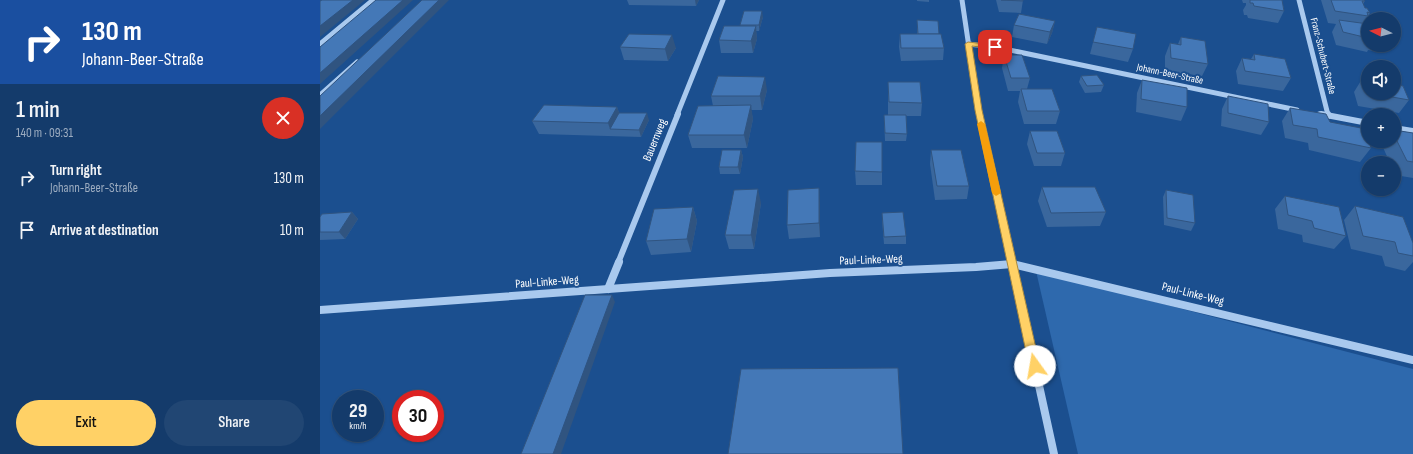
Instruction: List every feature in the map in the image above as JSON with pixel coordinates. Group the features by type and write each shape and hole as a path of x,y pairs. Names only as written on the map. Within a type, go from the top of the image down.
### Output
{"street":[{"path":"320,44 373,0"},
{"name":"Bauernweg","path":"608,289 723,0"},
{"path":"962,0 978,110 1054,454"},
{"name":"Franz-Schubert-Straße","path":"1299,0 1328,116"},
{"name":"Johann-Beer-Straße","path":"968,44 995,47 1305,111"},
{"path":"320,96 360,58"},
{"path":"1313,113 1361,122"},
{"path":"1401,129 1413,131"},
{"name":"Paul-Linke-Weg","path":"320,310 830,273 976,267 1012,264 1413,360"}],"shaded area":[{"path":"1036,271 1413,369 1413,454 1078,454"}],"building":[{"path":"353,0 320,26 320,1"},
{"path":"376,0 403,0 320,73 320,47"},
{"path":"422,0 439,0 320,116 320,96"},
{"path":"1001,0 1023,0 1023,1"},
{"path":"1250,0 1282,0 1284,11 1254,6 1253,3 1250,3"},
{"path":"1331,0 1364,0 1365,1 1362,1 1365,8 1367,8 1369,12 1361,12 1361,15 1335,11"},
{"path":"744,11 762,11 759,25 740,25"},
{"path":"1019,14 1055,21 1050,32 1014,25"},
{"path":"917,20 938,21 939,34 918,34"},
{"path":"1339,20 1361,23 1361,36 1343,32"},
{"path":"724,26 756,26 751,41 719,40"},
{"path":"1097,27 1136,34 1133,49 1093,42"},
{"path":"629,34 672,35 665,49 620,47"},
{"path":"900,34 941,34 944,48 901,48"},
{"path":"1181,37 1205,41 1208,64 1171,58 1170,43 1181,45"},
{"path":"1254,54 1285,59 1291,78 1245,71 1242,58 1255,60"},
{"path":"1004,55 1022,55 1030,78 1011,78"},
{"path":"1097,75 1104,85 1087,86 1081,76"},
{"path":"718,76 765,77 760,96 711,96"},
{"path":"1142,80 1187,88 1187,107 1141,99"},
{"path":"888,82 920,82 922,103 889,102"},
{"path":"1401,86 1403,86 1409,100 1401,99"},
{"path":"1021,89 1052,89 1060,111 1027,111"},
{"path":"1228,96 1268,104 1269,122 1228,113"},
{"path":"544,105 617,107 608,123 532,121"},
{"path":"751,105 744,135 688,135 698,106"},
{"path":"1290,108 1326,114 1330,122 1361,128 1361,146 1318,137 1317,129 1293,125"},
{"path":"619,113 647,113 639,130 610,129"},
{"path":"884,115 906,115 907,134 885,133"},
{"path":"1030,131 1057,131 1065,153 1037,153"},
{"path":"1401,131 1413,133 1413,162 1407,161 1400,148"},
{"path":"856,142 882,142 882,172 855,171"},
{"path":"722,150 741,150 738,167 719,167"},
{"path":"931,150 961,150 969,186 937,186"},
{"path":"1042,187 1095,187 1106,212 1051,213"},
{"path":"819,188 819,223 787,225 788,190"},
{"path":"758,189 751,235 725,235 734,190"},
{"path":"1166,190 1193,195 1195,223 1167,218"},
{"path":"1285,196 1339,207 1346,236 1314,228 1312,221 1288,215"},
{"path":"1355,206 1403,217 1413,243 1413,256 1398,253 1395,242 1363,236"},
{"path":"693,207 687,239 646,241 654,209"},
{"path":"352,212 339,232 320,232 320,217 322,214"},
{"path":"903,212 906,236 884,237 882,213"},
{"path":"585,295 612,295 553,454 521,454"},
{"path":"898,368 903,454 728,454 741,369"}],"slow traffic":[{"path":"981,124 996,193"}],"route":[{"path":"995,47 968,44 978,110 1035,366"}]}
